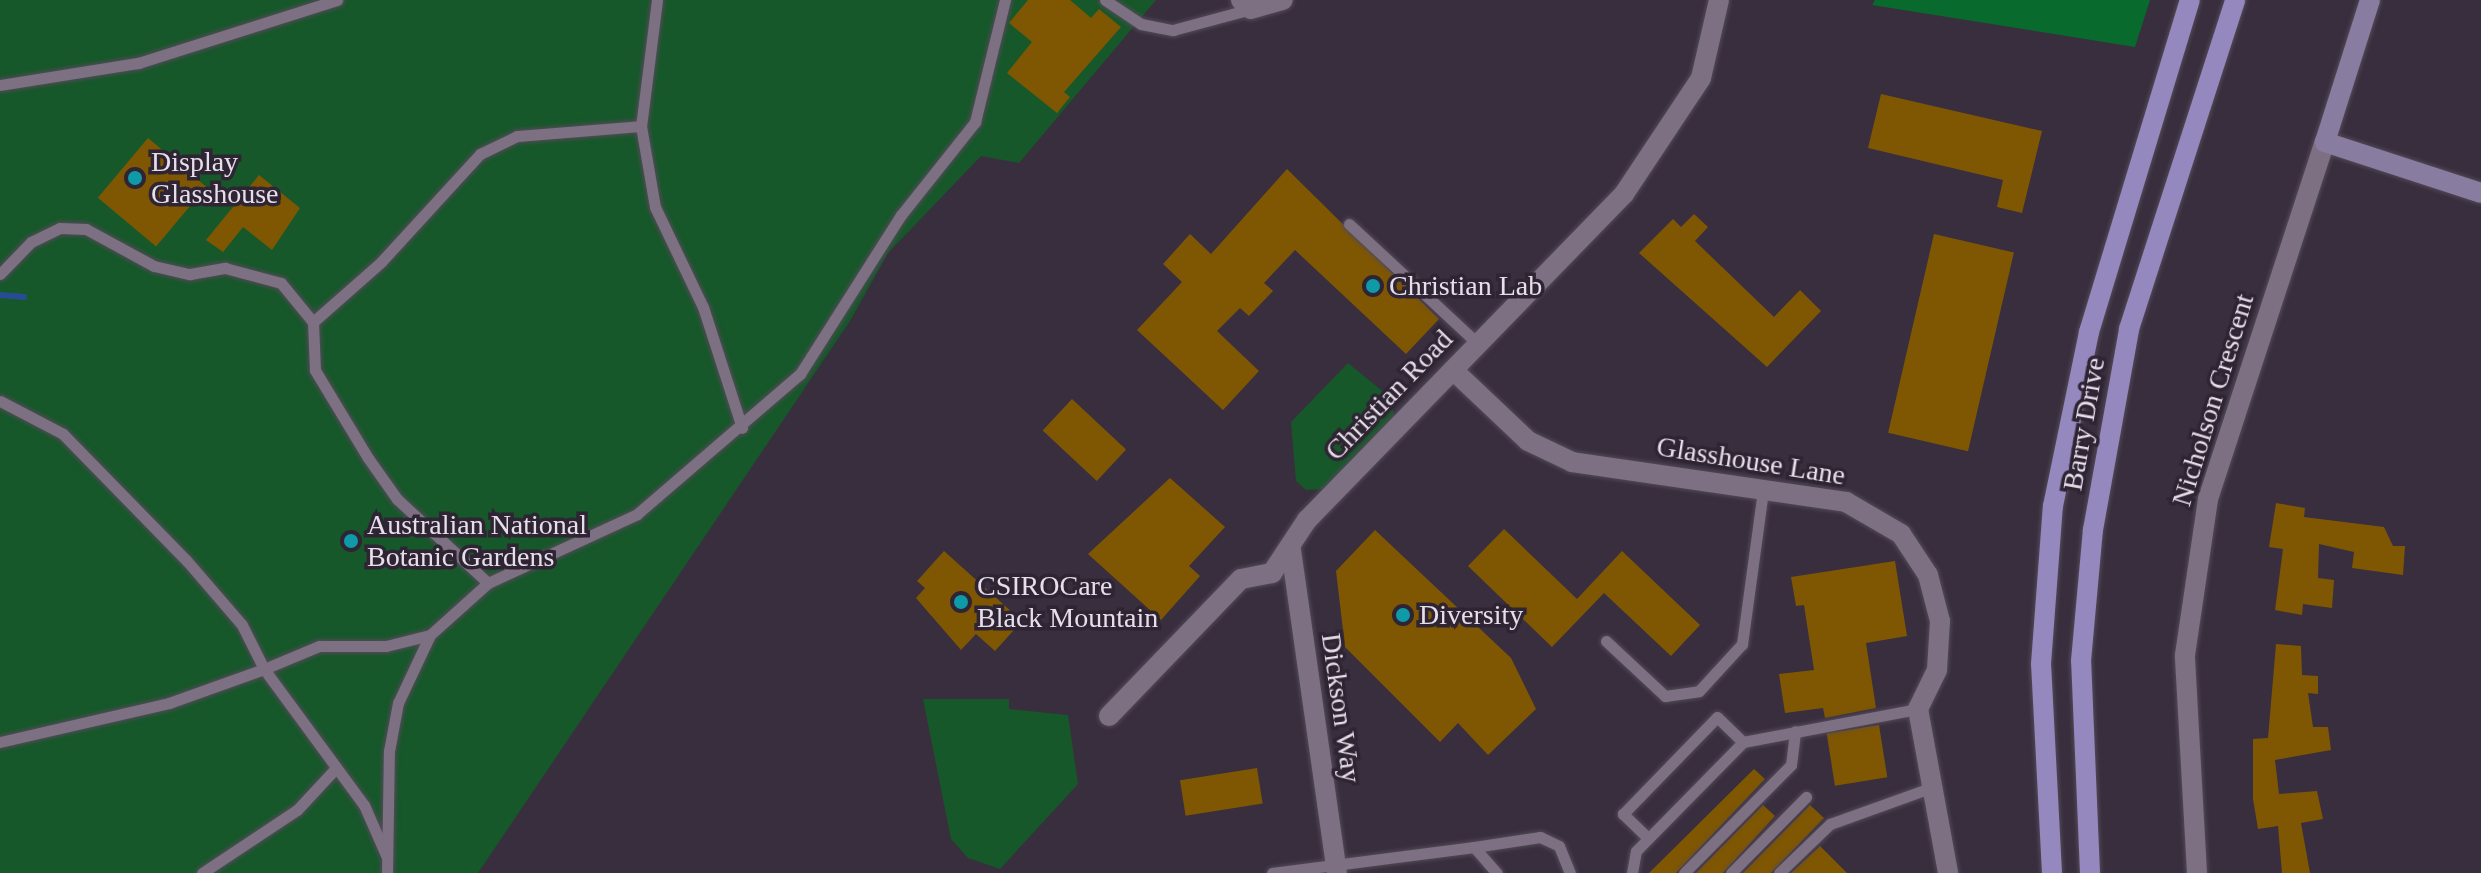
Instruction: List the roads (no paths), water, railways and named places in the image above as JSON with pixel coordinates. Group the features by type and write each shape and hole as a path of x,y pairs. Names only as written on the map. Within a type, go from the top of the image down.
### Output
{"main road":[{"name":"Barry Drive","path":"2052,873 2041,664 2053,506 2089,332 2190,0"},
{"name":"Barry Drive","path":"2090,873 2081,661 2093,530 2129,329 2235,0"}],"street":[{"path":"1246,5 1283,0"},
{"name":"Christian Road","path":"1109,716 1241,579 1272,573 1291,550 1307,520 1453,370 1657,152 1701,78 1719,0"},
{"path":"2370,0 2325,142 2481,193"},
{"name":"Nicholson Crescent","path":"2197,873 2185,655 2208,499 2325,142"},
{"name":"Glasshouse Lane","path":"1453,370 1528,441 1572,462 1846,502 1883,517 1916,553 1936,597 1940,646 1918,709"},
{"name":"Dickson Way","path":"1291,550 1336,868"},
{"path":"1918,709 1948,873"}],"lane":[{"path":"0,85 138,63 337,0"},
{"path":"657,0 641,126 655,207 703,307 742,428"},
{"path":"388,867 389,751 398,703 430,635 488,583 637,514 742,428 800,374 901,215 975,122 1005,0"},
{"path":"1105,0 1141,24 1173,30 1246,5"},
{"path":"313,322 381,262 480,154 517,136 641,126"},
{"path":"1349,224 1477,343"},
{"path":"0,274 31,242 60,228 86,229 154,266 190,274 225,268 281,283 313,322 315,370 368,458 397,499 488,583"},
{"path":"0,401 63,434 187,561 242,625 264,669 364,805 388,867"},
{"path":"1606,641 1665,696 1699,691 1742,644 1763,490"},
{"path":"0,742 169,703 319,646 386,646 430,635"},
{"path":"1632,873 1648,838 1743,742 1918,709"},
{"path":"1648,838 1623,814 1717,717 1743,742"},
{"path":"1684,873 1791,765 1795,731"},
{"path":"202,873 297,810 335,769"},
{"path":"1779,873 1830,824 1933,787"},
{"path":"1731,873 1806,797"},
{"path":"1272,873 1336,868 1540,837 1559,846 1570,873"},
{"path":"1474,847 1497,873"}],"waterway":[{"path":"0,295 24,297"}],"place":[{"name":"Display Glasshouse","path":"135,178"},
{"name":"Christian Lab","path":"1373,286"},
{"name":"Australian National Botanic Gardens","path":"351,541"},
{"name":"CSIROCare Black Mountain","path":"961,602"},
{"name":"Diversity","path":"1403,615"}]}
